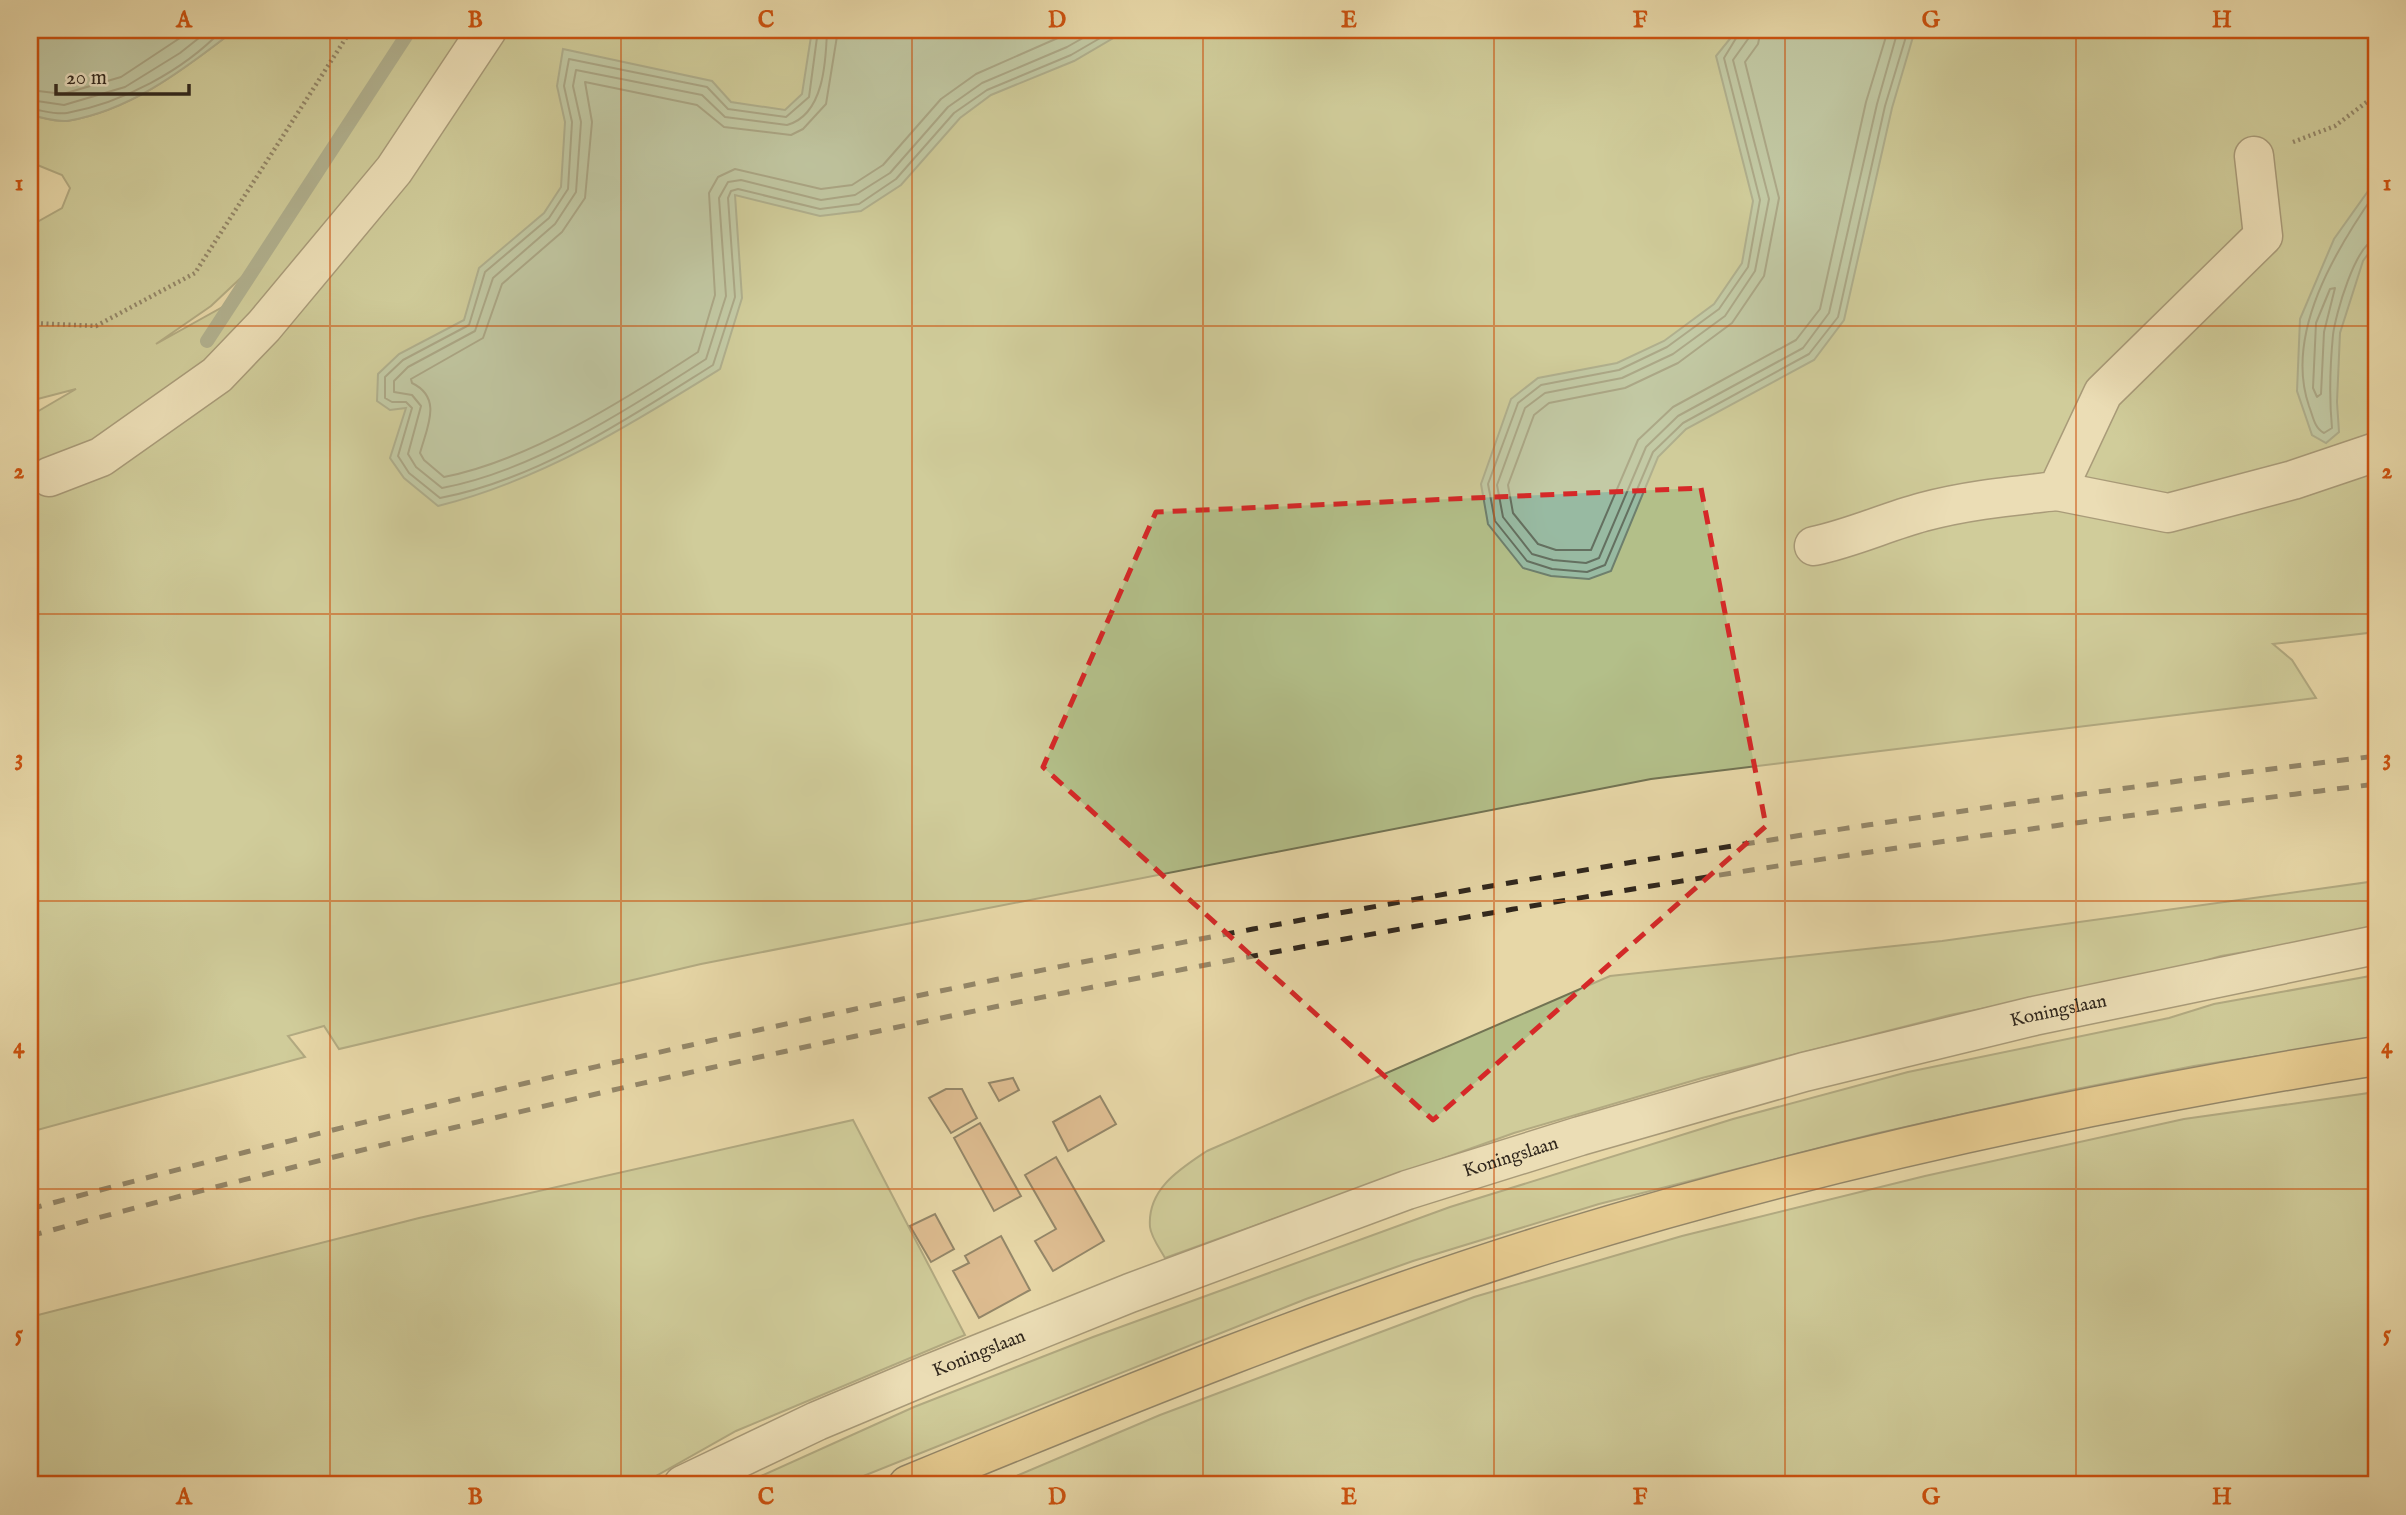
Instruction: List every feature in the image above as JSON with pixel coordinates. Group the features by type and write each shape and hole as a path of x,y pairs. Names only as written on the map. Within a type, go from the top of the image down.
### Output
{"main road":[{"path":"908,1485 1126,1395 1353,1311 1556,1241 1776,1179 1937,1138 2214,1081 2376,1056"}],"street":[{"path":"49,477 101,457 217,375 264,326 394,170 486,30"},
{"path":"2057,491 2103,393 2263,236 2254,156"},
{"path":"1814,546 1852,538 1920,513 1972,501 2057,491 2168,513 2293,480 2376,452"},
{"name":"Koningslaan","path":"683,1485 817,1421 929,1374 1130,1293 1407,1190 1580,1136 1804,1072 2034,1016 2376,945"}],"path":[{"path":"30,323 96,326 195,273 351,30"},
{"path":"2254,156 2335,126 2376,95"}],"highlighted area":[{"path":"1701,488 1766,826 1433,1120 1043,767 1156,512"}],"shaded area":[{"path":"229,30 2376,30 2376,632 2273,644 2292,660 2316,698 1651,779 701,964 339,1049 324,1026 288,1036 305,1057 30,1132 30,416 76,389 30,401 30,226 62,208 70,188 62,175 30,162 30,115 67,121 111,109 152,89 227,36","holes":["245,274 226,305 156,344 211,306"]},
{"path":"2376,881 2376,930 2221,956 2151,976 1950,1015 1702,1078 1514,1133 1165,1258 1151,1231 1150,1214 1160,1191 1176,1173 1207,1151 1610,976 1942,941"},
{"path":"2376,975 2376,1038 2194,1066 2071,1090 1874,1134 1599,1204 1413,1261 1306,1299 841,1485 741,1485 914,1407 1093,1337 1450,1207 1733,1119 1908,1072 2169,1018 2214,1004"},
{"path":"2376,1092 2376,1485 995,1485 1160,1415 1474,1297 1682,1236 1925,1176 2184,1119"},
{"path":"853,1120 965,1335 736,1431 640,1485 30,1485 30,1317 419,1218"}],"water":[{"path":"30,30 229,30 227,36 209,50 152,89 111,109 63,121 30,115"},
{"path":"812,30 1127,30 1074,61 991,95 960,118 901,185 861,211 820,216 735,195 742,298 720,369 584,449 476,495 438,506 404,478 390,458 406,408 390,410 377,401 378,374 399,354 464,320 479,268 544,213 561,187 565,122 557,86 563,49 712,81 731,102 785,110 802,94"},
{"path":"1737,30 1915,30 1892,108 1844,320 1814,360 1686,429 1658,457 1611,571 1589,579 1551,576 1523,568 1488,524 1481,484 1511,399 1538,378 1617,363 1664,341 1714,304 1742,263 1753,201 1716,56"},
{"path":"2376,180 2376,243 2363,261 2340,333 2337,402 2339,432 2326,443 2312,435 2297,391 2300,319 2334,239"}],"building":[{"path":"1013,1078 1019,1090 999,1101 989,1083"},
{"path":"946,1089 962,1089 977,1118 951,1133 929,1098"},
{"path":"1100,1096 1116,1124 1068,1151 1053,1122"},
{"path":"980,1123 1021,1196 994,1211 954,1138"},
{"path":"1056,1157 1104,1241 1053,1271 1035,1241 1056,1229 1025,1175"},
{"path":"935,1214 954,1249 931,1262 910,1226"},
{"path":"1001,1236 1030,1290 979,1318 953,1271 969,1263 965,1256"}],"waterway":[{"path":"207,341 410,30"}],"railway":[{"path":"30,1209 319,1133 610,1064 902,999 1195,940 1489,886 1784,838 2080,794 2376,756"},
{"path":"30,1236 420,1136 616,1089 1009,1004 1206,965 1404,928 1796,863 2376,784"}]}
